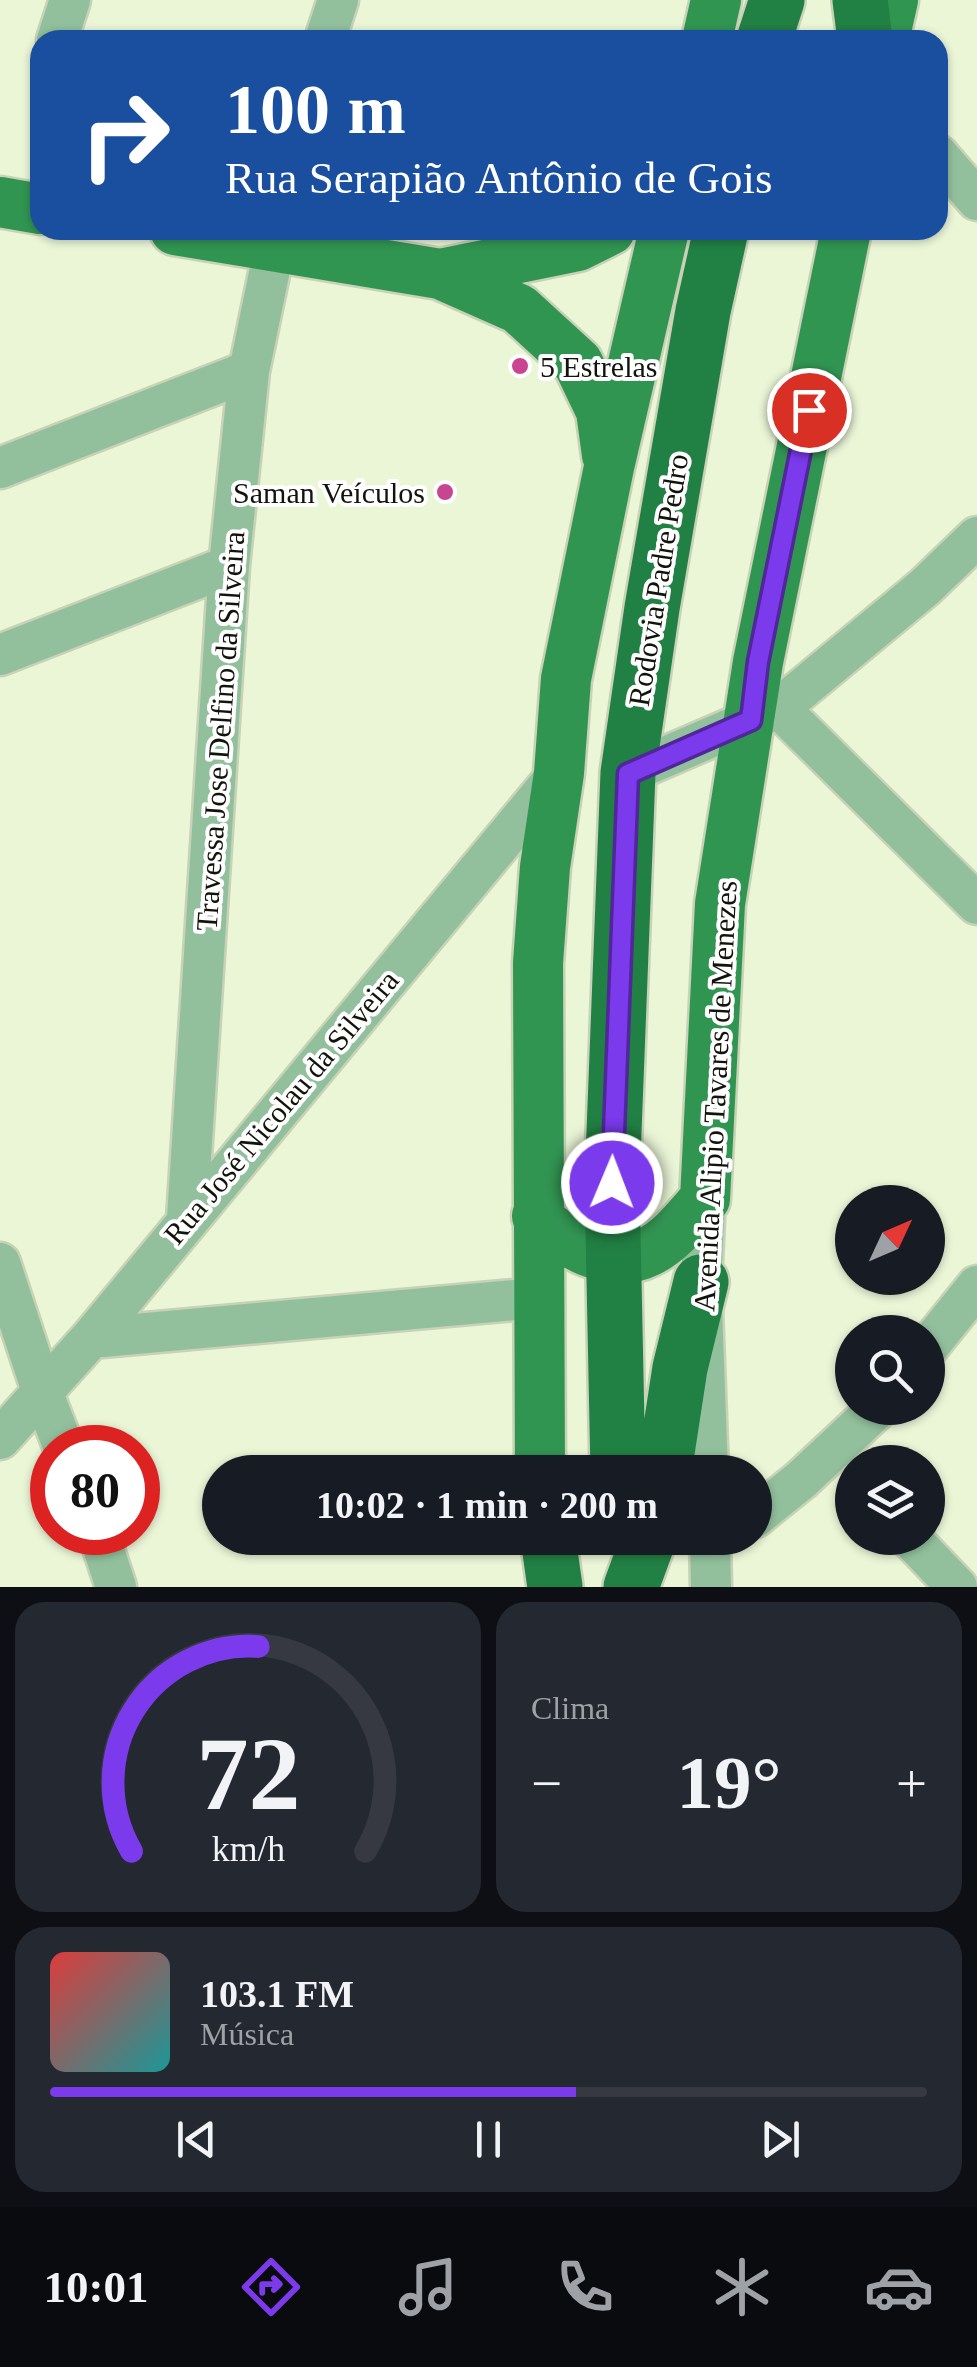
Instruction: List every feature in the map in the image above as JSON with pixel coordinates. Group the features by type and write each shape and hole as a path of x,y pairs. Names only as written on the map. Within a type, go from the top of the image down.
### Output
{"highway":[{"path":"767,30 777,0"},
{"path":"860,0 863,30"},
{"name":"Rodovia Padre Pedro","path":"618,1455 612,1258 617,1015 628,774 703,311 719,240"},
{"path":"667,1455 680,1368 701,1282"},
{"path":"548,1555 555,1587"},
{"path":"621,1555 622,1587"},
{"path":"631,1587 642,1555"}],"main road":[{"path":"709,30 716,0"},
{"path":"886,30 893,0"},
{"path":"0,202 30,207"},
{"path":"286,240 440,274 519,309 578,363 601,411 608,467"},
{"path":"440,274 533,243 578,246 590,240"},
{"path":"540,1455 538,963 545,867 559,773 566,679 608,467 662,240"},
{"name":"Avenida Alipio Tavares de Menezes","path":"705,1199 720,904 765,714 758,662 844,240"},
{"path":"537,1216 556,1236 612,1258 646,1254 673,1235 705,1199"}],"street":[{"path":"60,30 70,0"},
{"path":"328,30 338,0"},
{"path":"948,166 977,200"},
{"name":"Travessa Jose Delfino da Silveira","path":"188,1219 229,566 249,371 277,240"},
{"path":"0,468 249,371"},
{"path":"628,774 765,714 924,587 977,538"},
{"path":"0,655 229,566"},
{"path":"765,714 977,904"},
{"name":"Rua José Nicolau da Silveira","path":"0,1439 91,1338 559,773"},
{"name":"Avenida Alipio Tavares de Menezes","path":"705,1199 701,1282 707,1455"},
{"path":"0,1263 55,1425"},
{"path":"945,1326 977,1286"},
{"path":"91,1338 538,1298"},
{"path":"772,1507 835,1468"},
{"path":"106,1555 116,1587"},
{"path":"543,1587 544,1555"},
{"path":"926,1555 957,1587"}],"place":[{"name":"5 Estrelas","path":"520,366"},
{"name":"Saman Veículos","path":"445,492"}],"route":[{"path":"612,1183 628,774 751,720 758,662 809,410"}]}
